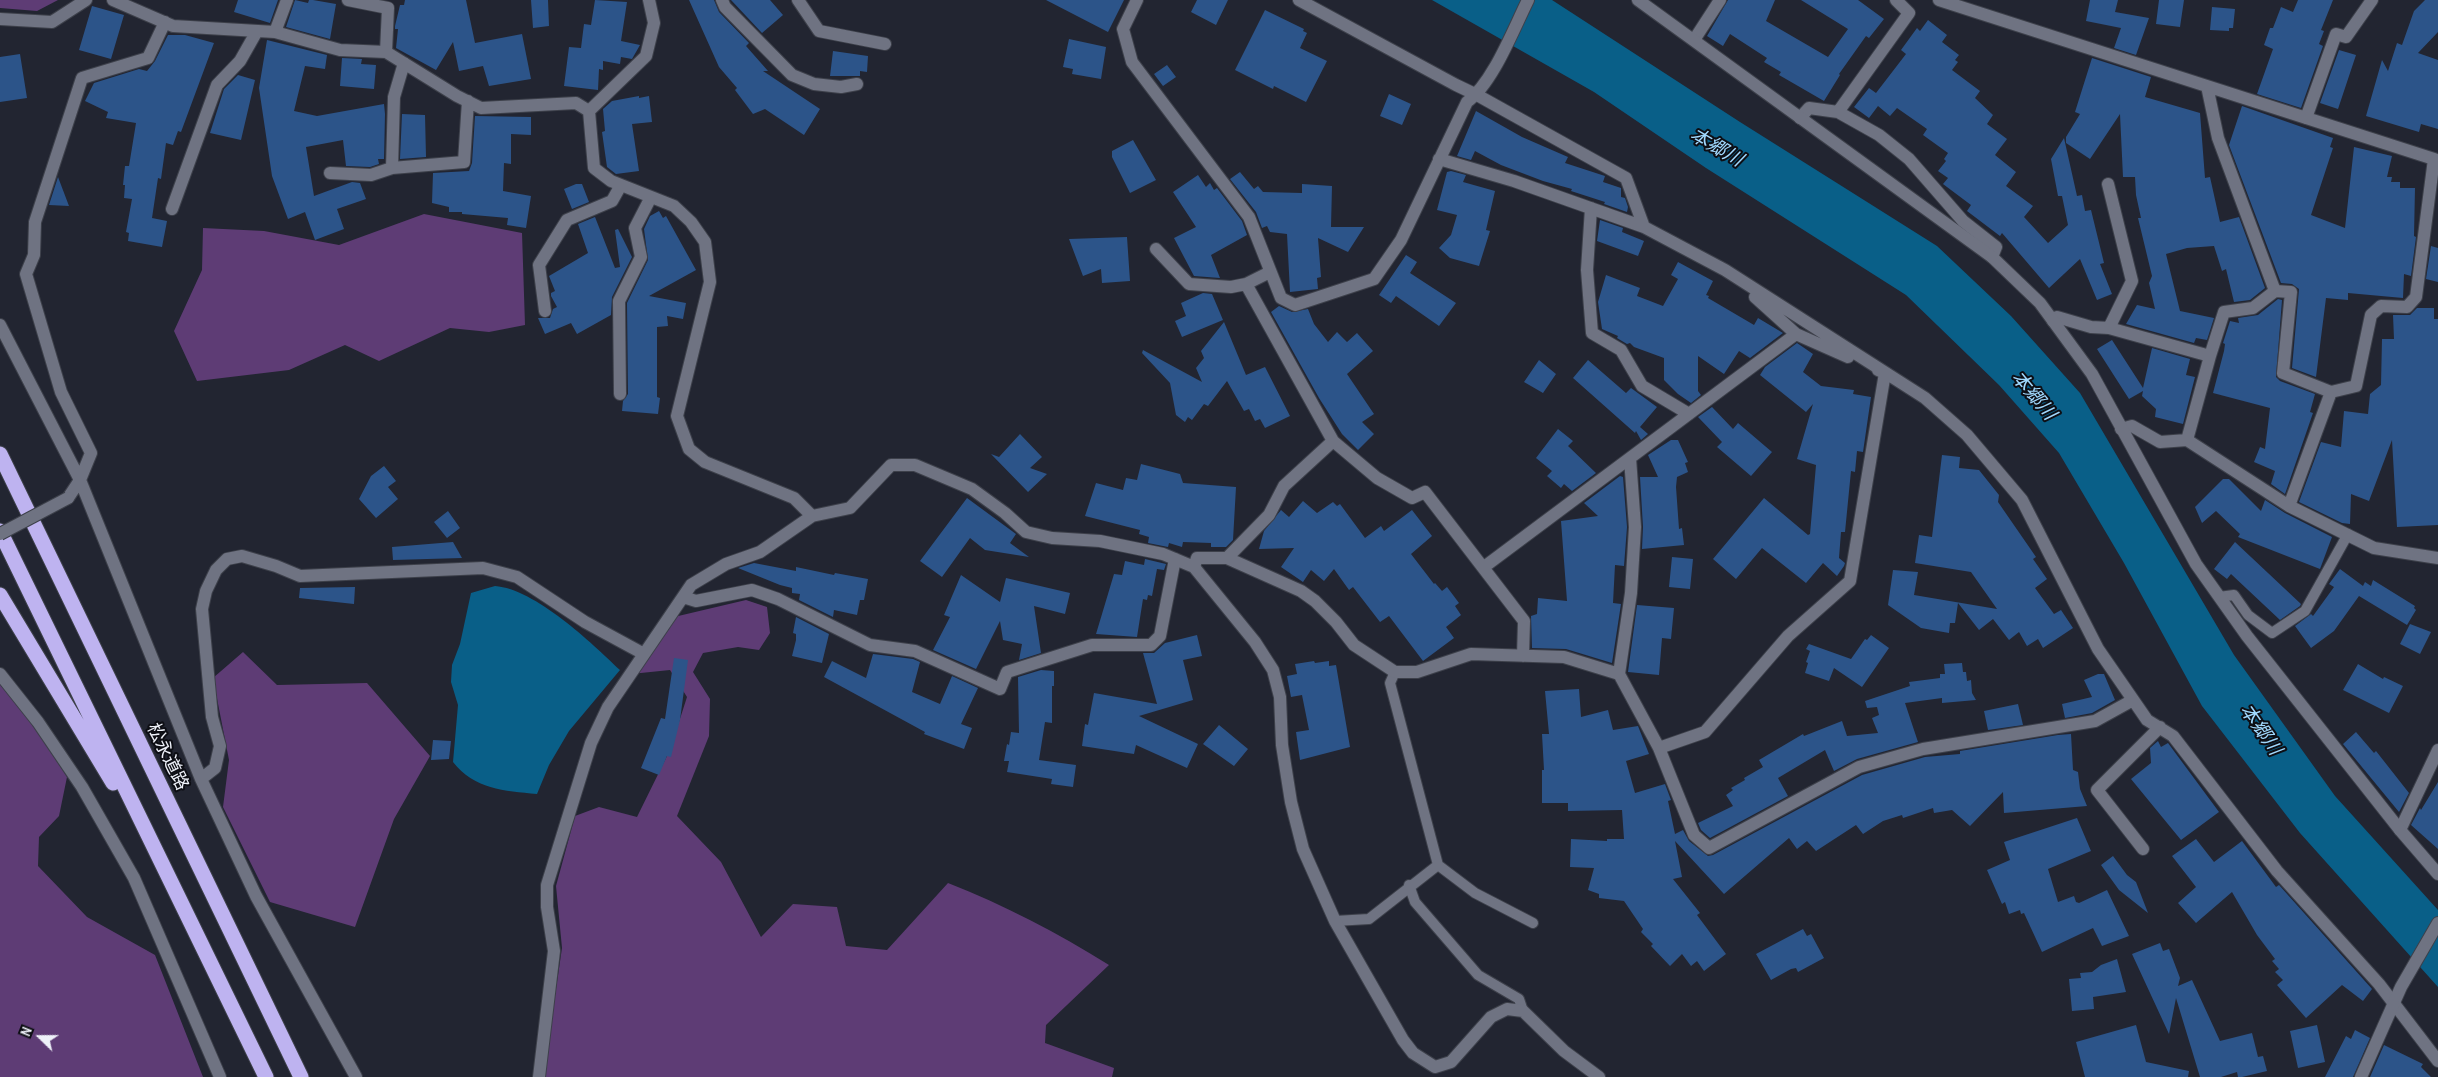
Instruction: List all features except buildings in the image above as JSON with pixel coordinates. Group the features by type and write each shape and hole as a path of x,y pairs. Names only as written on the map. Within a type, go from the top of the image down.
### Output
{"highway":[{"name":"松永道路","path":"0,454 301,1077"},
{"path":"0,532 266,1077"},
{"path":"0,595 165,870"}],"street":[{"path":"0,19 52,22 86,0"},
{"path":"113,0 174,26 276,32 340,50 386,52 481,108 576,103 589,111"},
{"path":"276,32 287,0"},
{"path":"348,0 388,8 386,52"},
{"path":"589,111 646,56 654,24 649,0"},
{"path":"722,0 726,7 792,75 814,84 841,88 858,84"},
{"path":"798,0 819,31 885,44"},
{"path":"1137,0 1123,29 1132,62 1249,218 1281,298 1295,305 1374,279 1401,240 1467,102 1477,94 1488,78 1528,0"},
{"path":"1298,0 1456,86 1477,94 1626,178 1644,227"},
{"path":"1638,0 1992,257 2040,303 2092,374 2196,564 2219,597 2247,636 2400,830 2438,874"},
{"path":"1694,40 1720,0"},
{"path":"1838,112 1909,12 1896,0"},
{"path":"1940,0 2436,160 2416,297 2407,307 2381,306 2371,315 2356,386 2331,392 2283,373 2291,292 2275,291 2253,308 2224,312 2187,440"},
{"path":"2306,118 2336,34 2346,38 2372,0"},
{"path":"0,532 68,498 80,480 91,454 61,392 26,274 34,255 35,222 82,78 148,58 165,22"},
{"path":"172,209 218,84 240,61 256,31"},
{"path":"392,168 394,97 404,63"},
{"path":"2206,86 2218,138 2275,291"},
{"path":"330,173 371,176 392,168 464,162 468,101"},
{"path":"1800,118 1809,108 1838,112 1879,135 1909,159 1963,222 1996,247 1992,257"},
{"path":"589,111 594,168 611,181 674,206 691,222 705,242 710,282 676,416 689,449 705,462 794,498 812,516"},
{"path":"1439,158 1514,181 1644,227 1725,270 1925,398 1967,435 2022,500 2098,649 2147,720 2173,736 2277,871 2379,984 2438,1061"},
{"path":"2108,184 2132,281 2109,328"},
{"path":"544,311 539,265 567,220 612,201 621,185"},
{"path":"620,394 619,301 641,257 635,228 650,197"},
{"path":"1591,208 1587,270 1592,333 1621,350 1642,386 1689,414"},
{"path":"1156,249 1189,284 1231,287 1246,284 1270,272"},
{"path":"1725,270 1796,334 1885,373"},
{"path":"1246,284 1333,441 1377,478 1412,498 1425,492 1484,566 1524,621 1523,656"},
{"path":"2053,321 2057,316 2091,328 2109,328 2210,356"},
{"path":"0,325 80,480 201,780 256,896 356,1077"},
{"path":"1484,566 1796,334"},
{"path":"1660,748 1705,732 1788,636 1850,581 1885,373"},
{"path":"2288,506 2331,392"},
{"path":"2121,429 2132,426 2160,442 2187,440 2288,506 2374,548 2438,558"},
{"path":"1227,558 1269,515 1284,486 1333,441"},
{"path":"1630,458 1635,527 1631,593 1619,674 1660,748 1694,836 1709,848 1859,767 1923,749 2095,722 2134,700"},
{"path":"539,1077 554,951 547,907 547,885 591,743 608,707 691,584 726,564 760,552 812,516 850,508 891,465 915,465 972,489 1005,513 1026,532 1052,538 1100,541 1163,554 1194,567 1255,642 1273,670 1280,697 1282,745 1291,802 1304,849 1335,921 1403,1040 1413,1053 1435,1067 1451,1062 1491,1017 1507,1009 1523,1012 1591,1075"},
{"path":"201,780 215,768 220,746 212,717 202,609 206,591 216,570 227,559 242,556 276,566 300,576 483,568 517,577 585,622 644,654"},
{"path":"1194,567 1198,558 1227,558 1301,591 1316,601 1354,645 1395,672 1417,672 1471,654 1564,657 1619,674"},
{"path":"682,597 696,602 752,590 778,599 870,644 915,651 1000,689 1007,672 1092,645 1151,645 1160,636 1175,559"},
{"path":"0,674 38,722 82,787 134,878 220,1077"},
{"path":"2143,848 2097,790 2160,728"},
{"path":"2400,830 2438,750"},
{"path":"2361,1077 2400,987 2438,923"}],"lane":[{"path":"2219,597 2234,595 2248,615 2272,633 2305,611 2348,534"},
{"path":"1395,672 1390,683 1438,865 1475,893 1533,923"},
{"path":"1335,921 1369,919 1409,885 1438,865"},
{"path":"1409,885 1415,902 1478,975 1520,999 1523,1012"}],"shaded area":[{"path":"0,0 58,0 37,11 0,8"},
{"path":"424,214 522,233 525,325 489,332 450,328 379,361 345,345 289,370 197,381 174,331 202,270 203,228 264,231 339,245"},
{"path":"746,600 767,607 770,633 759,650 738,647 703,653 693,672 710,699 709,736 677,816 721,862 761,937 793,904 837,907 846,946 887,950 948,883 1030,920 1109,965 1046,1025 1045,1043 1114,1068 1112,1077 543,1077 562,948 556,886 575,816 599,807 637,817 670,750 687,697 670,670 631,674 674,617"},
{"path":"243,652 277,685 367,683 430,756 394,819 355,927 270,902 223,807 229,760 213,678"},
{"path":"0,684 31,721 67,777 59,816 39,837 38,866 87,917 155,955 203,1077 0,1077"}],"water":[{"name":"本郷川","path":"1432,0 1552,0 1740,122 1937,246 2011,316 2080,393 2234,655 2335,796 2438,910 2438,987 2300,833 2202,706 2124,563 2059,453 1999,385 1906,295 1706,168 1594,92"},
{"path":"495,586 511,589 545,607 579,632 620,670 569,731 549,765 537,794 513,792 490,787 470,778 453,762 458,705 451,682 452,665 460,644 471,593"}]}
